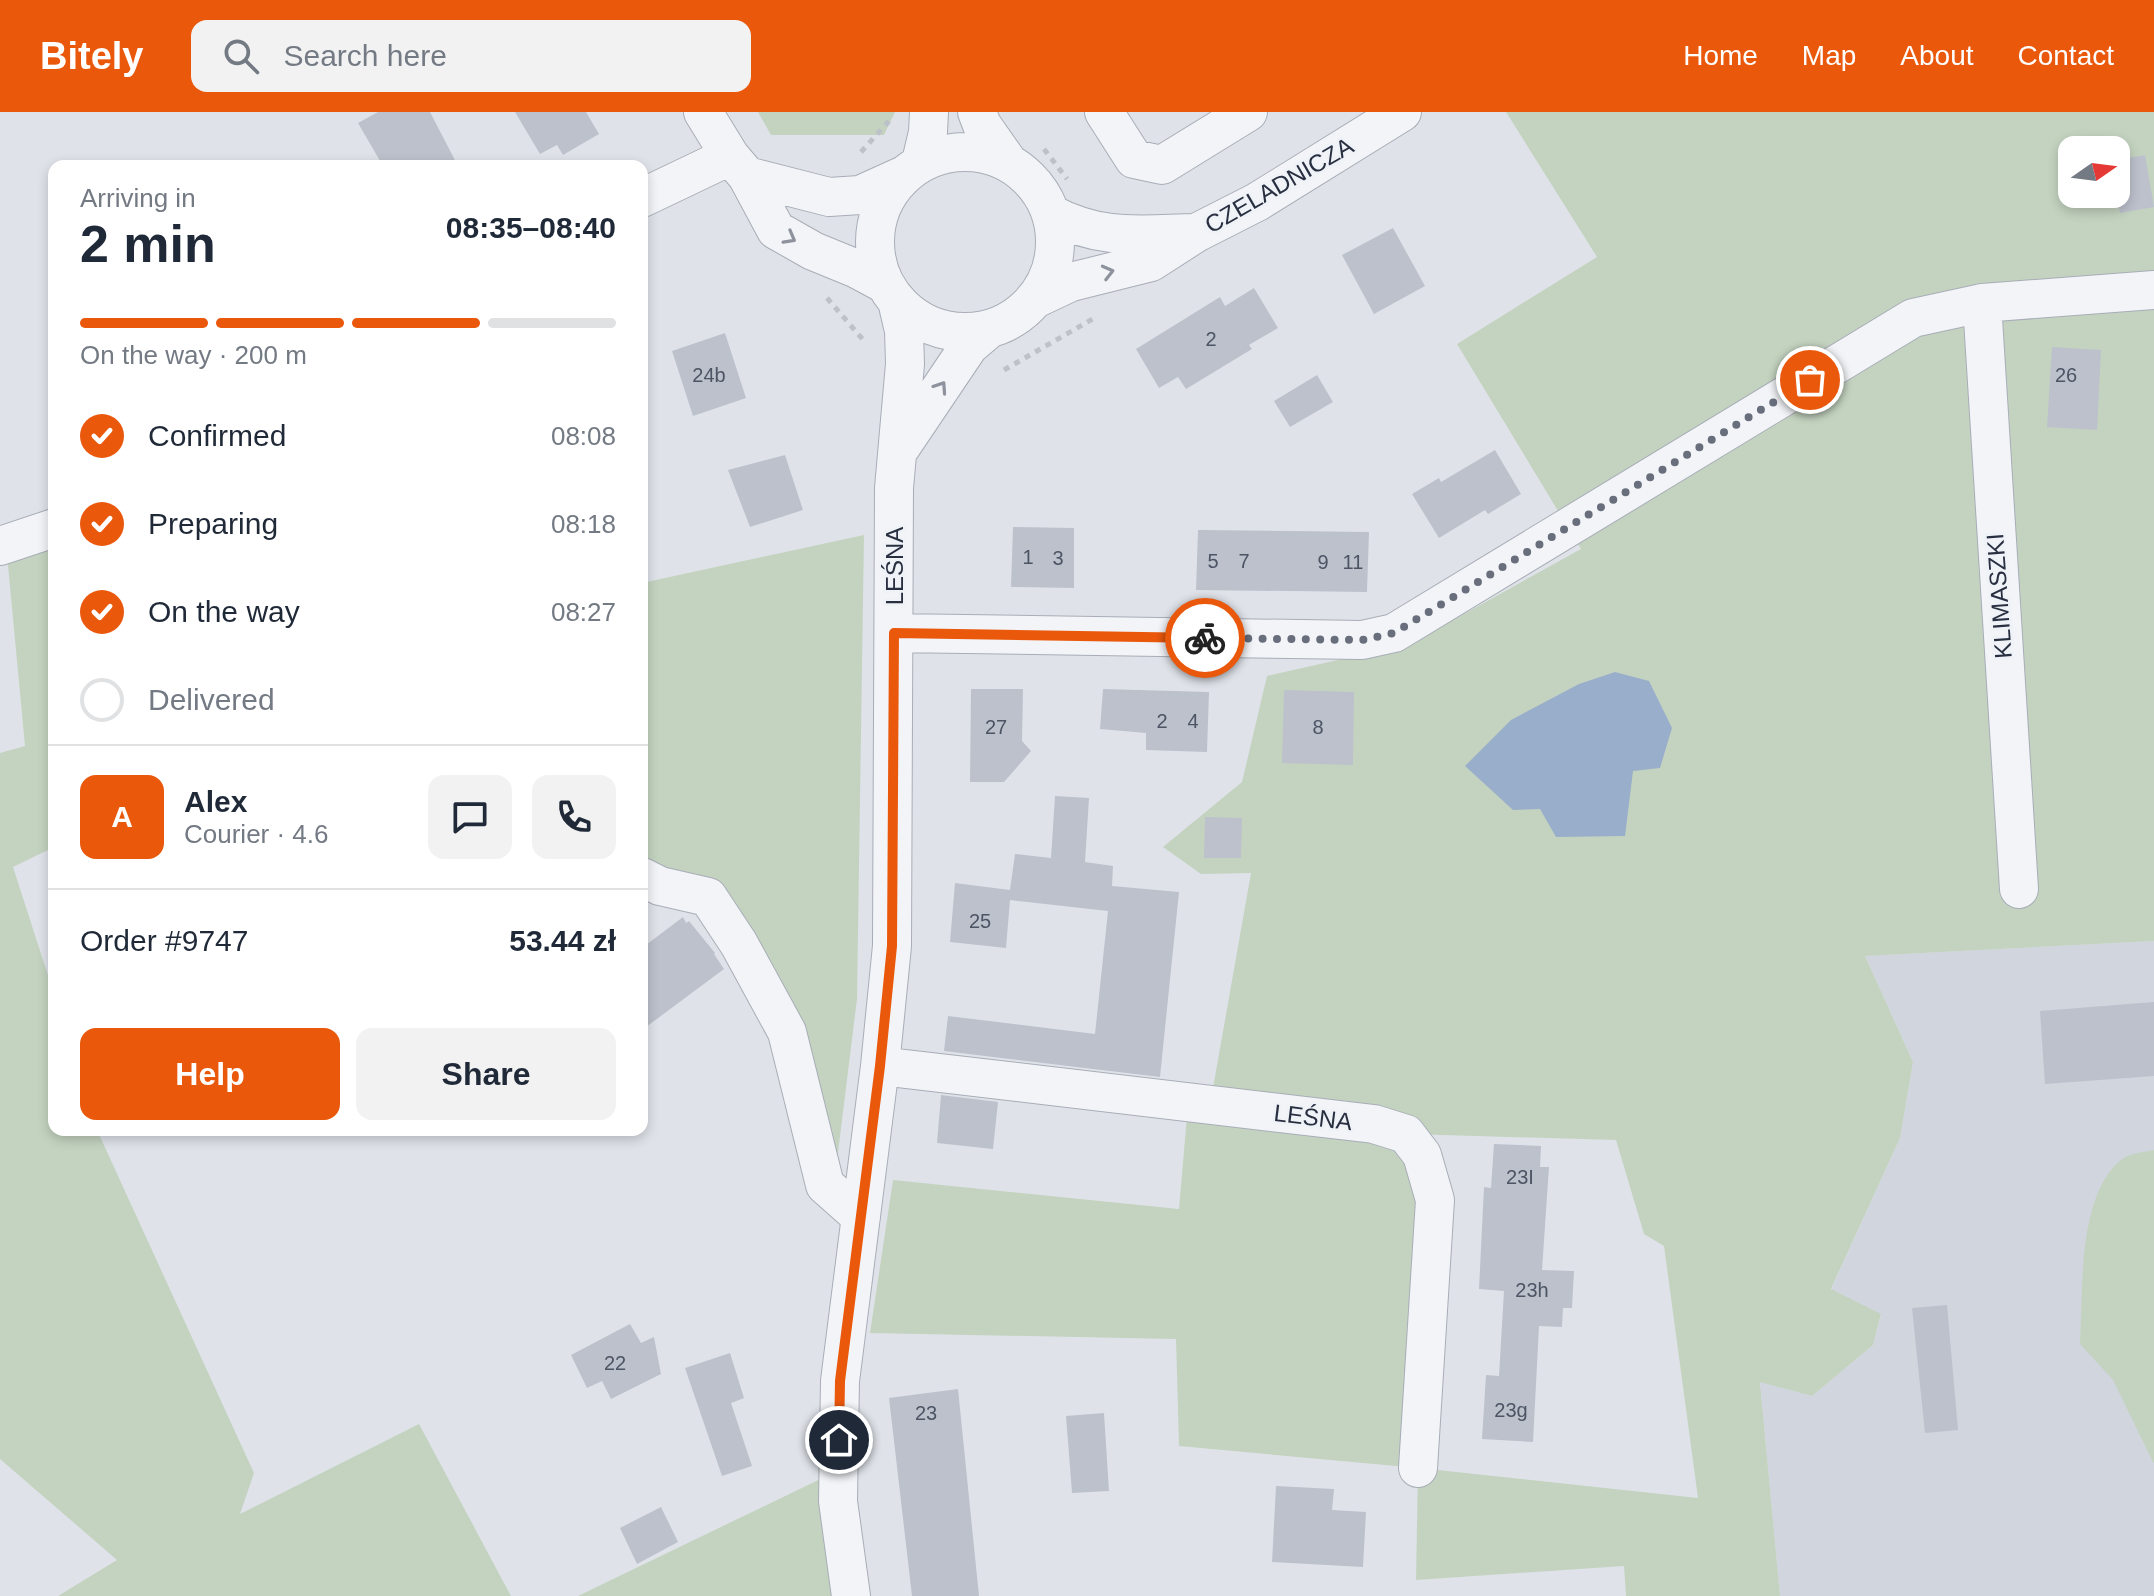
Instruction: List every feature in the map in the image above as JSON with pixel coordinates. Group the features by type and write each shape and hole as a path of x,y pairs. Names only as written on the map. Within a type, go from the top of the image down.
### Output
{"street":[{"path":"648,196 738,166 829,197 860,195 942,154 964,151 987,154 1008,162 1026,175 1041,193 1051,214 1055,234 1055,255 1049,275 1035,299 1015,318 989,329 963,333 937,328 916,318 891,292 857,269 813,251 776,230 738,166 703,112"},
{"path":"891,292 877,262 875,238 878,216 887,195 911,169 928,132 929,112"},
{"path":"977,112 982,125 1008,162"},
{"path":"1104,112 1134,159 1162,165 1248,112"},
{"name":"CZELADNICZA","path":"1035,299 1071,282 1151,262 1196,233 1257,202 1402,112"},
{"name":"CZELADNICZA","path":"1051,214 1076,227 1106,234 1196,233"},
{"path":"894,633 1362,640 1394,633 1913,318 1982,303 2154,290"},
{"name":"LEŚNA","path":"851,1596 838,1501 840,1381 892,946 894,488 905,364 904,331 891,292"},
{"name":"KLIMASZKI","path":"1982,303 2019,889"},
{"name":"LEŚNA","path":"899,449 969,346 989,329"},
{"path":"0,546 48,530"},
{"path":"648,880 660,886 708,897 739,944 787,1032 825,1185 861,1217"},
{"name":"LEŚNA","path":"880,1066 1374,1124 1406,1134 1422,1155 1435,1200 1418,1468"}],"path":[{"path":"851,163 897,112"},
{"path":"826,297 865,342"},
{"path":"999,372 1106,311"}],"shaded area":[{"path":"2154,941 2154,1596 1780,1596 1760,1381 1812,1396 1873,1345 1881,1315 1831,1290 1900,1138 1913,1062 1865,956"}],"green space":[{"path":"758,112 895,112 884,135 771,135"},
{"path":"1506,112 2154,112 2154,941 1865,956 1913,1062 1900,1138 1831,1289 1881,1314 1873,1345 1812,1396 1760,1382 1780,1596 1626,1596 1624,1566 1416,1580 1418,1468 1179,1446 1176,1339 870,1333 893,1180 1179,1209 1188,1104 1210,1105 1251,873 1201,874 1163,847 1242,782 1267,676 1351,657 1444,625 1581,549 1457,344 1597,257","holes":["1407,1134 1616,1140 1644,1234 1664,1246 1698,1498 1419,1468 1430,1175"]},
{"path":"48,530 48,850 13,867 48,975 48,1136 100,1136 254,1473 240,1514 419,1424 511,1596 58,1596 117,1560 0,1459 0,753 25,746 6,544"},
{"path":"864,535 857,999 834,1185 787,1032 708,897 648,879 648,582"},
{"path":"2154,1150 2154,1464 2113,1380 2080,1344 2086,1244 2098,1193 2109,1173 2124,1158"},
{"path":"839,1470 851,1596 578,1596"}],"water":[{"path":"1615,672 1649,681 1672,728 1660,768 1633,771 1625,836 1556,837 1540,809 1513,810 1465,766 1511,720 1579,684"}],"building":[{"path":"378,112 430,112 455,160 380,160 358,123"},
{"path":"515,112 586,112 599,134 563,155 557,145 540,154"},
{"path":"2145,155 2154,207 2120,213 2119,208 2130,208 2130,158"},
{"path":"1393,228 1425,286 1374,314 1342,255"},
{"path":"1254,288 1278,328 1249,345 1252,349 1186,389 1178,377 1159,388 1136,349 1220,297 1225,306"},
{"path":"725,333 746,398 693,416 672,351"},
{"path":"2052,347 2101,350 2097,430 2047,427"},
{"path":"1317,375 1333,402 1290,427 1274,401"},
{"path":"1495,450 1521,494 1488,514 1485,510 1439,538 1412,494 1439,478 1441,482"},
{"path":"785,455 803,510 750,527 728,470"},
{"path":"1013,527 1074,528 1074,588 1011,587"},
{"path":"1198,530 1369,532 1367,592 1196,590"},
{"path":"971,689 1023,689 1022,741 1031,751 1004,782 970,782"},
{"path":"1103,689 1209,692 1207,752 1146,750 1146,733 1100,729"},
{"path":"1284,690 1354,692 1353,765 1282,763"},
{"path":"1055,796 1089,798 1085,862 1113,866 1112,886 1179,892 1160,1077 944,1051 948,1016 1095,1034 1108,911 1010,900 1006,948 950,942 955,883 1010,890 1015,854 1051,858"},
{"path":"1205,817 1242,818 1241,858 1204,858"},
{"path":"683,917 715,953 724,969 648,1026 648,943"},
{"path":"2154,1002 2154,1076 2045,1084 2040,1011"},
{"path":"941,1095 998,1102 993,1149 937,1143"},
{"path":"1494,1144 1541,1146 1540,1167 1549,1167 1542,1270 1574,1271 1572,1308 1563,1308 1562,1327 1539,1326 1533,1442 1482,1439 1486,1375 1499,1376 1504,1291 1479,1289 1484,1187 1491,1188"},
{"path":"1947,1305 1958,1430 1925,1433 1912,1308"},
{"path":"630,1324 641,1343 654,1337 661,1374 611,1399 602,1381 587,1388 571,1355"},
{"path":"730,1353 744,1398 731,1403 752,1466 722,1476 685,1368"},
{"path":"958,1389 979,1596 912,1596 889,1398"},
{"path":"1104,1413 1109,1491 1072,1493 1066,1416"},
{"path":"1276,1486 1334,1489 1332,1510 1366,1512 1363,1567 1272,1562"},
{"path":"661,1507 678,1542 637,1564 620,1528"}],"way so far":[{"path":"1205,638 1362,640 1394,633 1810,380"}],"route":[{"path":"839,1440 840,1381 892,946 894,633 1205,638"}]}
